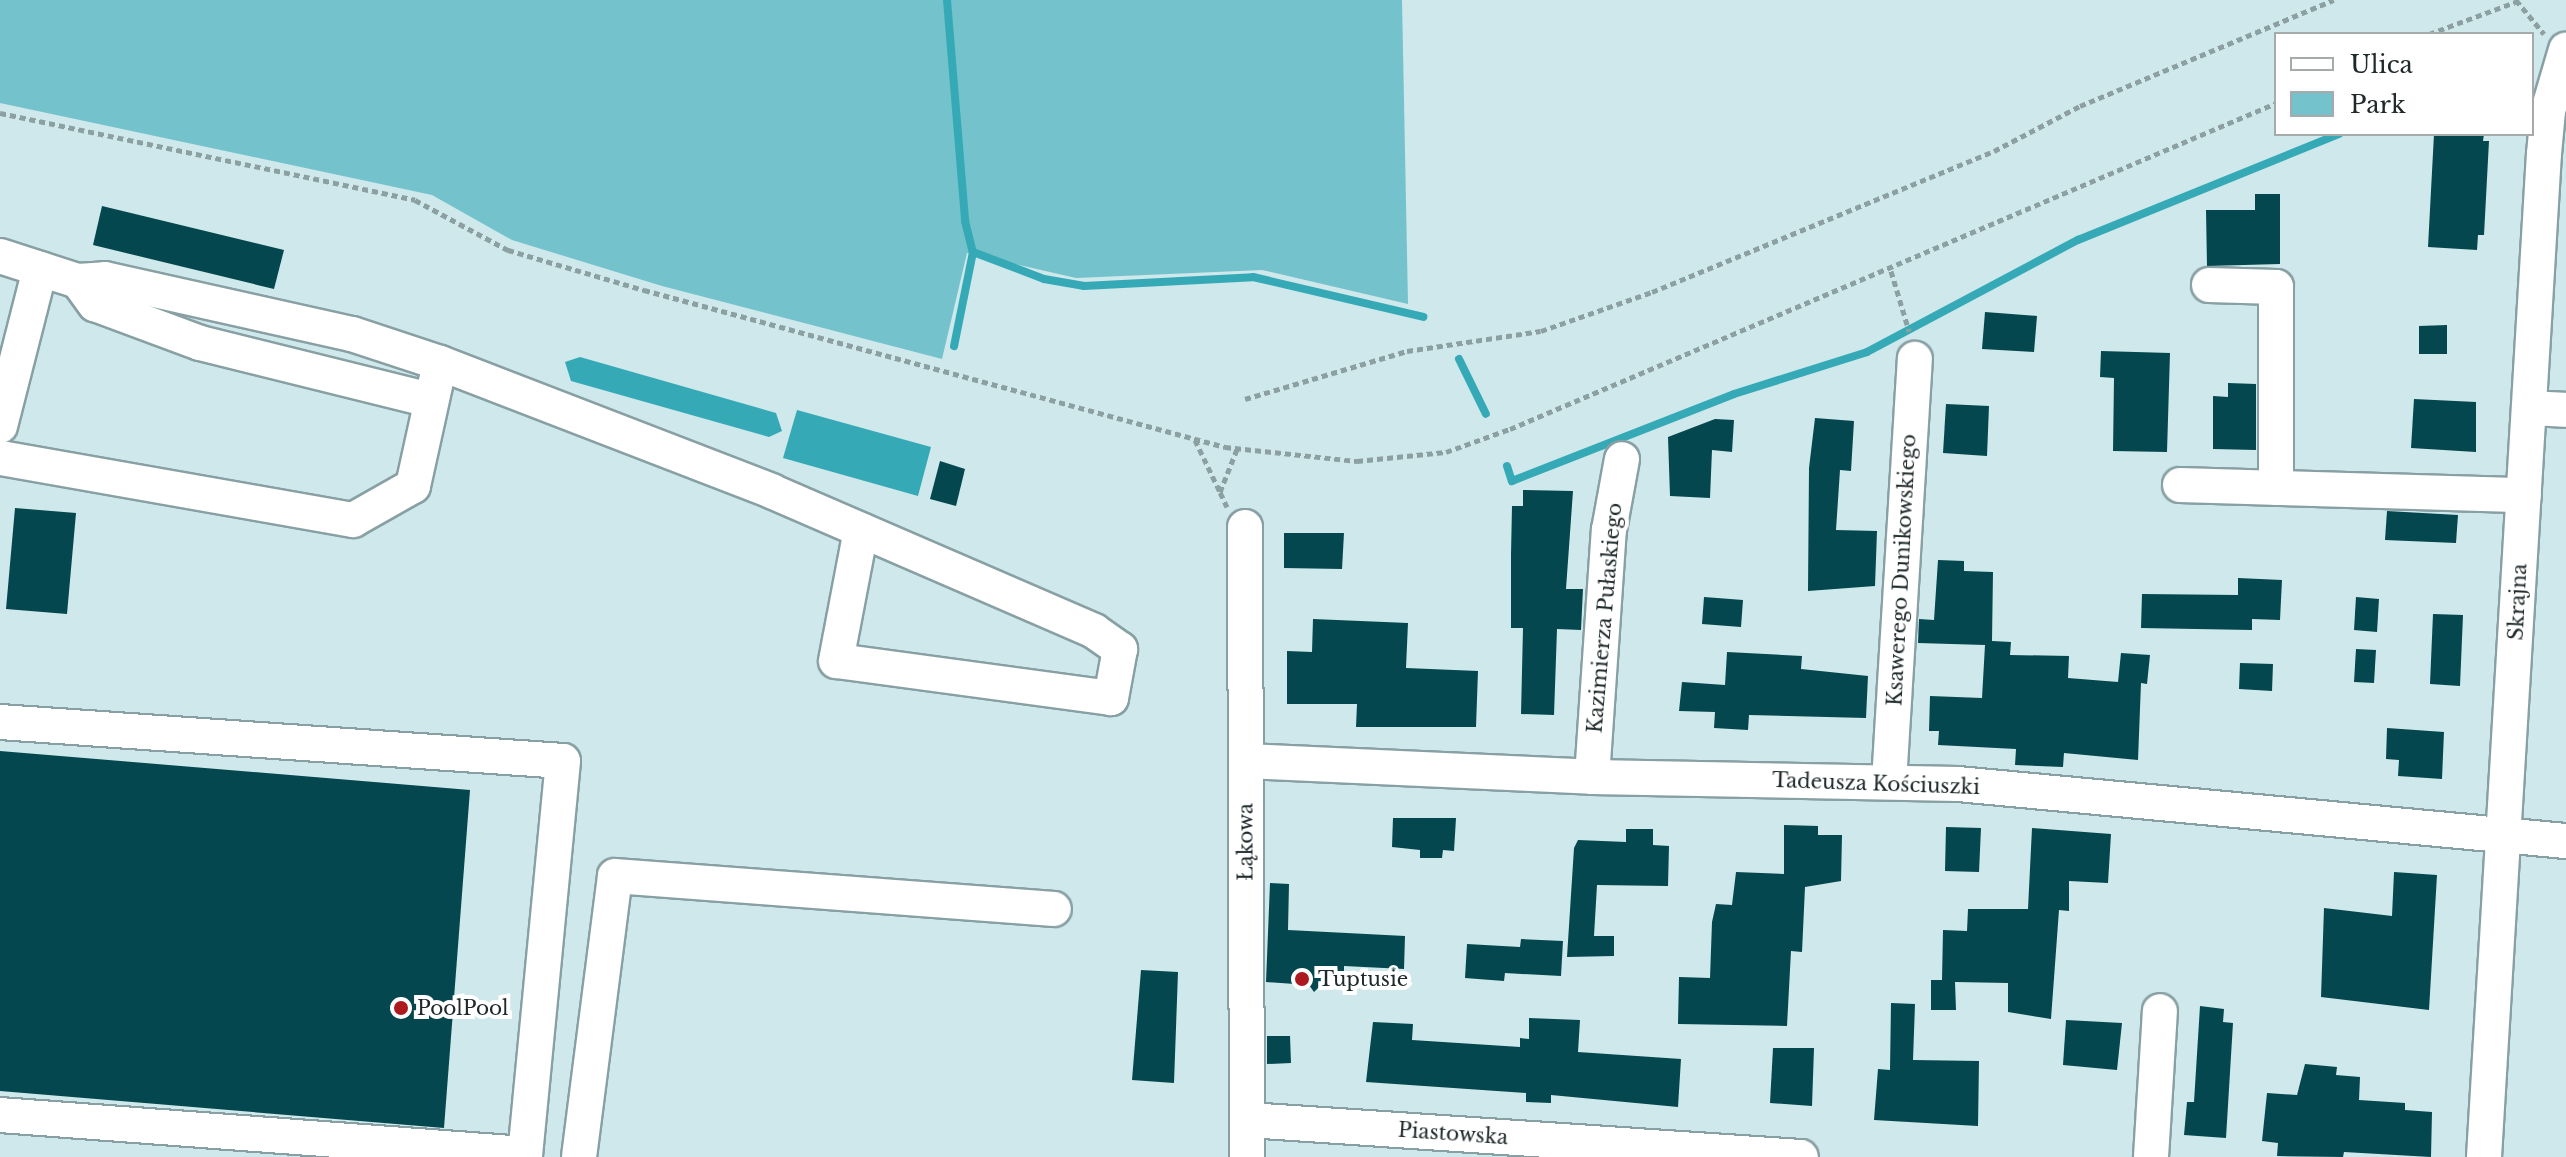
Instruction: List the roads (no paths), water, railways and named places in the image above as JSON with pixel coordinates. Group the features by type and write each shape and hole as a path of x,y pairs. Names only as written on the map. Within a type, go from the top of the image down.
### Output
{"street":[{"name":"Skrajna","path":"2484,1157 2548,111 2561,45"},
{"path":"0,256 78,281 105,279 258,311 440,363 861,530 1094,631 1120,649 1111,698 836,661 861,530"},
{"path":"0,426 40,269"},
{"path":"78,281 95,304 200,343 430,400"},
{"path":"2209,285 2276,287 2276,488"},
{"name":"Ksawerego Dunikowskiego","path":"1889,782 1915,359"},
{"path":"0,458 353,520 413,486 440,363"},
{"path":"2530,408 2566,410"},
{"name":"Kazimierza Pułaskiego","path":"1592,777 1609,530 1622,459"},
{"path":"2180,485 2524,495"},
{"name":"Łąkowa","path":"1245,527 1247,1157"},
{"path":"0,722 563,761 525,1155 0,1115"},
{"name":"Tadeusza Kościuszki","path":"1246,761 1592,777 1889,782 2566,841"},
{"path":"579,1157 615,876 1054,909"},
{"path":"2151,1157 2160,1011"},
{"name":"Piastowska","path":"1248,1120 1801,1157"}],"waterway":[{"path":"947,0 965,221 973,252 954,346"},
{"path":"1507,466 1512,481 1734,394 1867,352 2078,240 2334,136"},
{"path":"973,252 1044,279 1084,286 1253,277 1423,317"},
{"path":"1459,359 1486,414"}],"place":[{"name":"Tuptusie","path":"1302,979"},
{"name":"PoolPool","path":"401,1008"}]}
